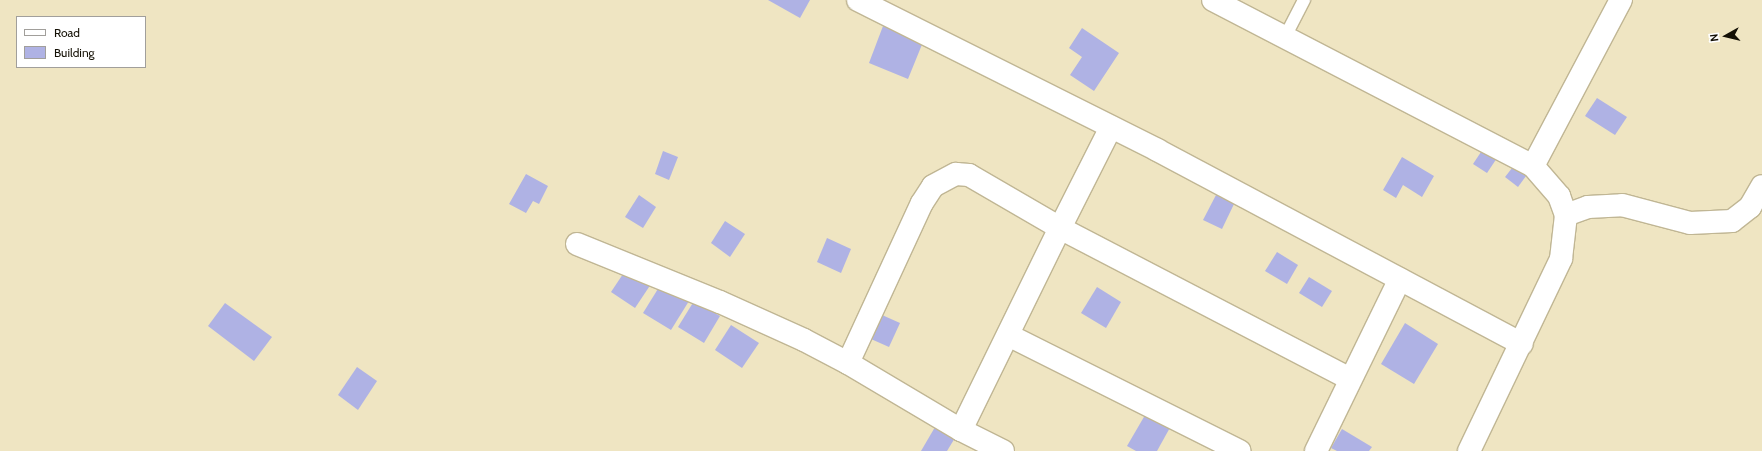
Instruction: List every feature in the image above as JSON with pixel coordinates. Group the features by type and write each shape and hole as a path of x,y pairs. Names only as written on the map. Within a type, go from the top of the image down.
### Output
{"street":[{"path":"858,0 1110,127 1522,344"},
{"path":"1213,0 1533,166 1558,196 1566,215 1561,259 1522,344 1469,451"},
{"path":"1533,166 1621,0"},
{"path":"961,430 1110,127"},
{"path":"848,363 922,203 933,186 956,174 969,176 1060,228 1350,379"},
{"path":"1566,215 1588,207 1622,205 1690,223 1732,221 1750,208 1762,186"},
{"path":"577,244 720,302 848,363 961,430 1003,451"},
{"path":"1316,451 1400,279"},
{"path":"1008,335 1240,451"}],"lane":[{"path":"1285,37 1304,0"}],"building":[{"path":"768,0 810,0 800,18"},
{"path":"883,26 923,42 908,79 869,63"},
{"path":"1082,28 1119,53 1094,91 1070,75 1082,57 1069,48"},
{"path":"1597,98 1627,117 1615,135 1585,116"},
{"path":"1485,146 1499,155 1487,173 1473,164"},
{"path":"663,151 678,157 669,180 655,174"},
{"path":"1402,157 1434,176 1422,197 1403,185 1396,198 1383,190"},
{"path":"1516,163 1529,172 1518,187 1505,177"},
{"path":"526,174 548,186 539,204 533,201 526,213 509,204"},
{"path":"639,195 656,207 643,228 625,217"},
{"path":"1216,195 1234,204 1222,229 1203,220"},
{"path":"725,221 745,234 730,257 711,243"},
{"path":"827,238 851,249 841,273 817,262"},
{"path":"1277,252 1298,265 1287,284 1265,271"},
{"path":"627,268 651,284 635,308 611,292"},
{"path":"1309,277 1332,291 1322,307 1299,293"},
{"path":"661,284 689,301 671,330 643,313"},
{"path":"1097,287 1121,302 1106,328 1081,313"},
{"path":"694,301 720,316 704,343 678,327"},
{"path":"225,303 272,337 254,361 208,326"},
{"path":"882,315 900,323 889,347 871,339"},
{"path":"1405,323 1438,344 1414,384 1381,364"},
{"path":"731,325 759,343 742,368 715,350"},
{"path":"357,367 377,381 358,410 338,395"},
{"path":"1148,410 1172,424 1157,451 1136,451 1127,446"},
{"path":"938,422 958,433 947,451 921,451"},
{"path":"1342,429 1372,447 1369,451 1337,451 1331,448"}]}
